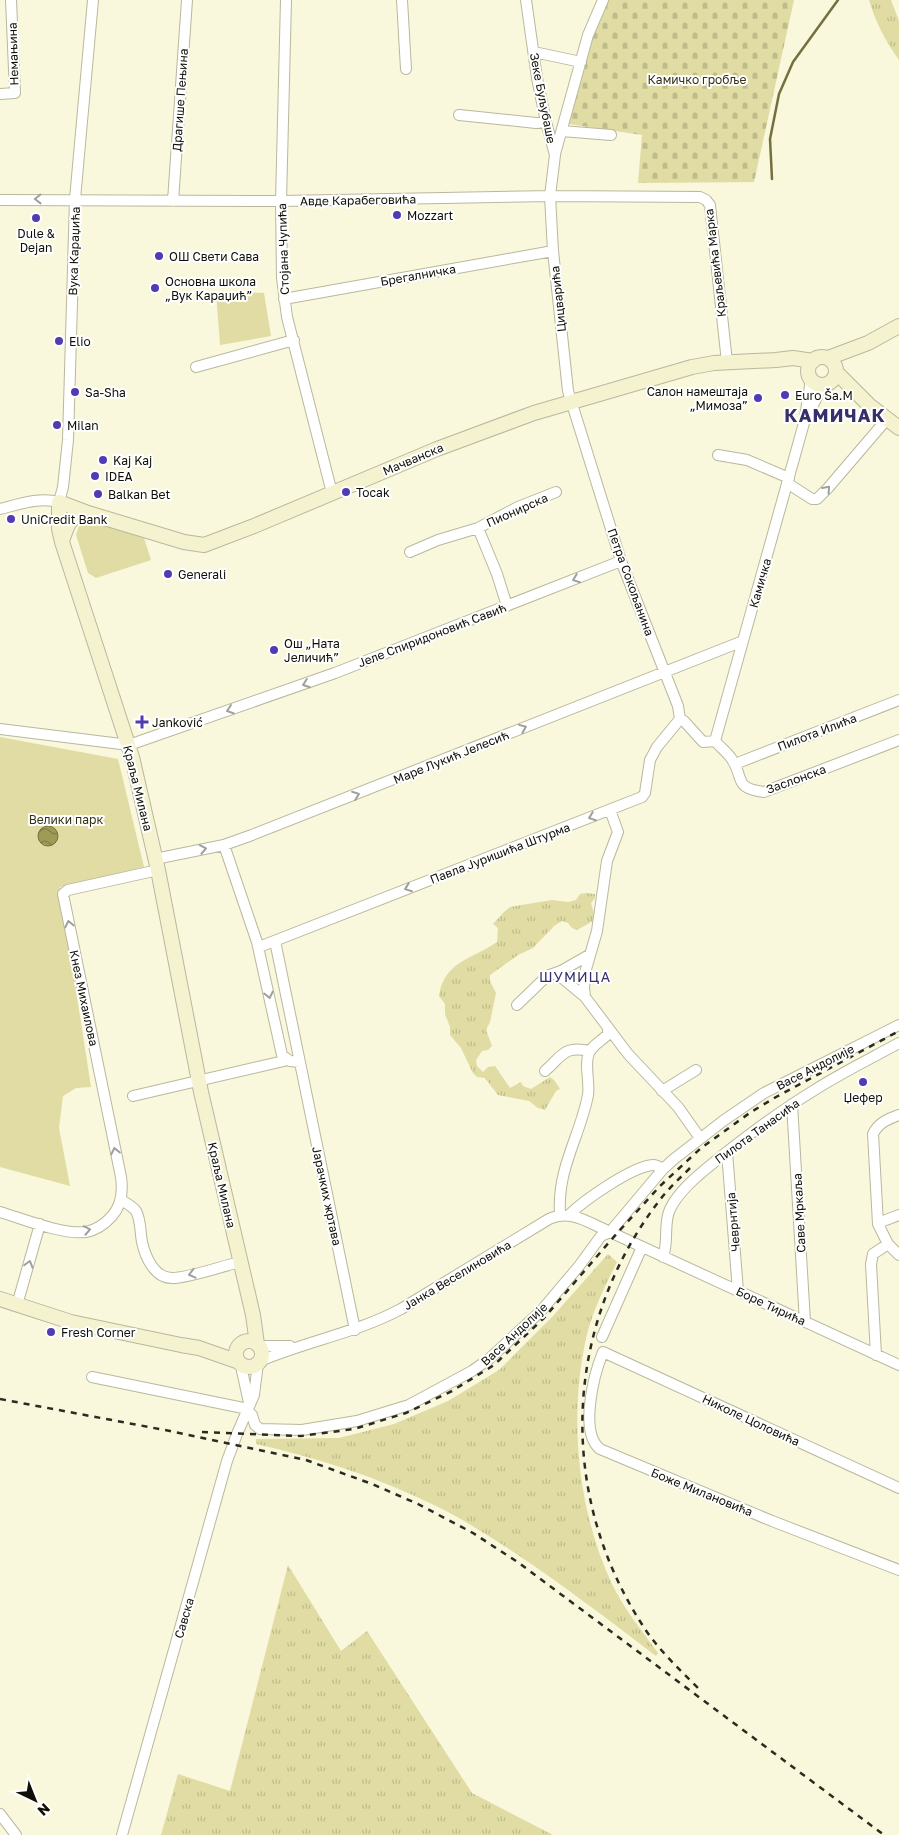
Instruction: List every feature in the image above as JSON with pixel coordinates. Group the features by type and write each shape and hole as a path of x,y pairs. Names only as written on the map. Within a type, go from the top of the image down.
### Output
{"main road":[{"path":"823,375 868,344 899,326"},
{"path":"823,375 834,363 828,358 868,344"},
{"name":"Мачванска","path":"59,502 88,513 184,542 204,545 488,429 572,401 692,367 727,362 793,358 823,375"},
{"path":"823,375 869,404 899,428"},
{"name":"Краља Милана","path":"59,502 59,529 62,542 128,745 156,864 199,1080 246,1289 246,1352"},
{"path":"62,542 67,525 74,517 88,513"},
{"path":"0,1299 71,1322 181,1345 199,1348 212,1346 246,1352 251,1367 259,1362"}],"street":[{"name":"Немањина","path":"0,94 15,93 11,0"},
{"name":"Вука Караџића","path":"59,502 63,487 68,440 76,199 94,0"},
{"name":"Драгише Пењина","path":"173,201 187,0"},
{"name":"Стојана Чупића","path":"286,0 281,201 282,278 284,299 332,493"},
{"path":"402,0 406,70"},
{"name":"Зеке Буљубаше","path":"526,0 546,122 555,155 550,196"},
{"path":"555,155 588,35 603,0"},
{"path":"534,52 581,62"},
{"path":"459,115 536,123 546,122"},
{"path":"562,131 611,134"},
{"name":"Авде Карабеговића","path":"0,200 281,201 550,196"},
{"name":"Цицварића","path":"550,196 553,251 568,391 572,401"},
{"name":"Краљевића Марка","path":"550,196 700,197 706,200 710,205 727,362"},
{"name":"Брегалничка","path":"284,299 553,251"},
{"path":"196,367 294,340"},
{"name":"Камичка","path":"715,742 804,423 823,375"},
{"name":"Петра Сокољанина","path":"572,401 621,561 678,706 680,719 703,742 715,742"},
{"path":"718,455 747,460 788,481 812,499 817,498 828,488 887,418"},
{"name":"Пионирска","path":"410,552 438,540 478,528 518,507 556,492"},
{"path":"0,509 37,500 47,499 59,502"},
{"name":"Пионирска","path":"478,528 497,574 507,606"},
{"name":"Јеле Спиридоновић Савић","path":"128,745 310,682 621,561"},
{"name":"Маре Лукић Јелесић","path":"156,864 224,845 364,792 743,641"},
{"name":"Пилота Илића","path":"735,764 899,700"},
{"name":"Павла Јуришића Штурма","path":"275,941 642,797 645,792 650,760 657,747 680,719"},
{"path":"0,729 128,745"},
{"name":"Заслонска","path":"715,742 735,764 742,784 748,789 764,792 899,740"},
{"path":"586,997 584,987 589,956 597,931 607,861 618,832 610,810"},
{"path":"224,845 259,947 280,1051 284,1058 288,1060"},
{"name":"Кнез Михаилова","path":"121,1200 120,1177 63,894 68,890 156,864"},
{"path":"259,947 275,941"},
{"name":"Јарачких жртава","path":"275,941 355,1330"},
{"path":"517,1004 547,976 589,956"},
{"path":"556,973 586,997 628,1054 678,1107 700,1138"},
{"name":"Васе Андолије","path":"239,1430 248,1432 257,1427 264,1430 302,1430 357,1421 410,1405 458,1379 489,1359 541,1311 580,1266 601,1236 610,1232 663,1170 700,1138 764,1093 899,1025"},
{"path":"608,1028 608,1034 590,1051 587,1059 588,1096 564,1170 559,1200 565,1215 610,1232"},
{"name":"Пилота Танасића","path":"664,1257 667,1245 666,1220 673,1204 692,1182 727,1152 792,1104 828,1081 899,1043"},
{"path":"545,1071 566,1051 573,1048 590,1051"},
{"path":"133,1096 288,1060 300,1062"},
{"path":"662,1091 696,1070"},
{"name":"Саве Мркаља","path":"792,1104 805,1322"},
{"path":"899,1114 880,1124 873,1134 878,1223 881,1233 888,1244 899,1255"},
{"name":"Чеврнтија","path":"727,1152 738,1291"},
{"path":"565,1215 626,1176 651,1165 657,1165 663,1170"},
{"path":"0,1212 72,1232 91,1230 104,1224 115,1212 121,1200 132,1207 137,1213 142,1241 149,1262 164,1277 180,1277 240,1262"},
{"name":"Јанка Веселиновића","path":"259,1362 380,1320 541,1224 565,1215"},
{"path":"878,1223 899,1215"},
{"path":"17,1305 40,1224"},
{"name":"Боре Тирића","path":"610,1232 899,1365"},
{"path":"876,1354 870,1264 872,1254 888,1244"},
{"path":"602,1337 642,1247"},
{"name":"Јанка Веселиновића","path":"246,1352 301,1346"},
{"path":"246,1352 242,1371 248,1407 253,1422 257,1427"},
{"name":"Николе Цоловића","path":"603,1352 899,1488"},
{"name":"Боже Милановића","path":"603,1352 599,1360 590,1410 591,1436 595,1445 600,1449 772,1521 899,1570"},
{"name":"Савска","path":"122,1835 227,1462 254,1395 259,1362"},
{"path":"92,1377 248,1407"},
{"path":"0,1814 16,1835"}],"green space":[{"name":"Камичко гробље","path":"605,0 794,0 754,182 638,183 642,135 562,123"},
{"path":"869,0 891,0 899,21 899,60 881,31"},
{"path":"216,292 264,293 271,336 220,345"},
{"path":"89,520 144,538 151,560 96,578 88,573 76,535 79,526"},
{"name":"Велики парк","path":"0,737 118,759 144,867 60,887 91,1087 76,1088 63,1096 59,1128 70,1186 0,1167"},
{"path":"580,894 595,894 595,898 591,903 594,914 593,921 577,930 562,921 554,926 533,948 518,955 490,975 490,981 496,993 490,1022 486,1030 492,1046 488,1050 482,1051 476,1060 477,1066 483,1072 488,1067 495,1066 510,1088 521,1082 523,1086 531,1089 550,1077 560,1089 556,1091 545,1110 538,1108 529,1101 498,1095 485,1078 477,1077 473,1073 461,1048 450,1035 450,1027 445,1014 445,1004 439,996 442,984 453,968 497,942 498,928 493,924 510,907 552,900 568,902 576,900"},
{"path":"608,1254 617,1262 594,1311 585,1343 580,1373 578,1435 580,1466 584,1497 600,1556 622,1602 658,1653 656,1656 584,1601 528,1562 444,1510 413,1495 347,1469 256,1444 256,1439 339,1438 394,1424 448,1401 499,1370 553,1316"},
{"path":"288,1565 341,1651 367,1631 472,1793 553,1835 161,1835 178,1774 230,1791"}],"water":[{"path":"44,826 52,826 58,832 58,840 52,846 44,846 38,840 38,832"}],"waterway":[{"name":"КАМИЧАК","path":"772,179 770,139 779,94 793,62 838,0"}],"railway":[{"path":"202,1432 301,1436 354,1429 406,1413 452,1391 494,1365 544,1318 660,1186 701,1148 751,1112 776,1097 899,1031"},
{"path":"690,1168 659,1201 627,1251 603,1304 588,1359 583,1415 585,1471 597,1527 618,1581 647,1632 665,1654 698,1688"},
{"path":"0,1399 170,1431 306,1460 372,1484 418,1504 473,1533 519,1563 884,1835"}],"place":[{"name":"Mozzart","path":"397,215"},
{"name":"Dule & Dejan","path":"36,218"},
{"name":"ОШ Свети Сава","path":"159,256"},
{"name":"Основна школа „Вук Караџић”","path":"155,288"},
{"name":"Elio","path":"59,341"},
{"name":"Sa-Sha","path":"75,392"},
{"name":"Euro Ša.M","path":"785,395"},
{"name":"Салон намештаја „Мимоза”","path":"758,398"},
{"name":"Milan","path":"57,425"},
{"name":"Kaj Kaj","path":"103,460"},
{"name":"IDEA","path":"95,476"},
{"name":"Tocak","path":"346,492"},
{"name":"Balkan Bet","path":"98,494"},
{"name":"UniCredit Bank","path":"11,519"},
{"name":"Generali","path":"168,574"},
{"name":"Ош „Ната Јеличић”","path":"274,650"},
{"name":"Janković","path":"142,722"},
{"name":"Џефер","path":"863,1082"},
{"name":"Fresh Corner","path":"51,1332"}],"district":[{"name":"КАМИЧАК","path":"835,415"},
{"name":"ШУМИЦА","path":"575,976"}]}
